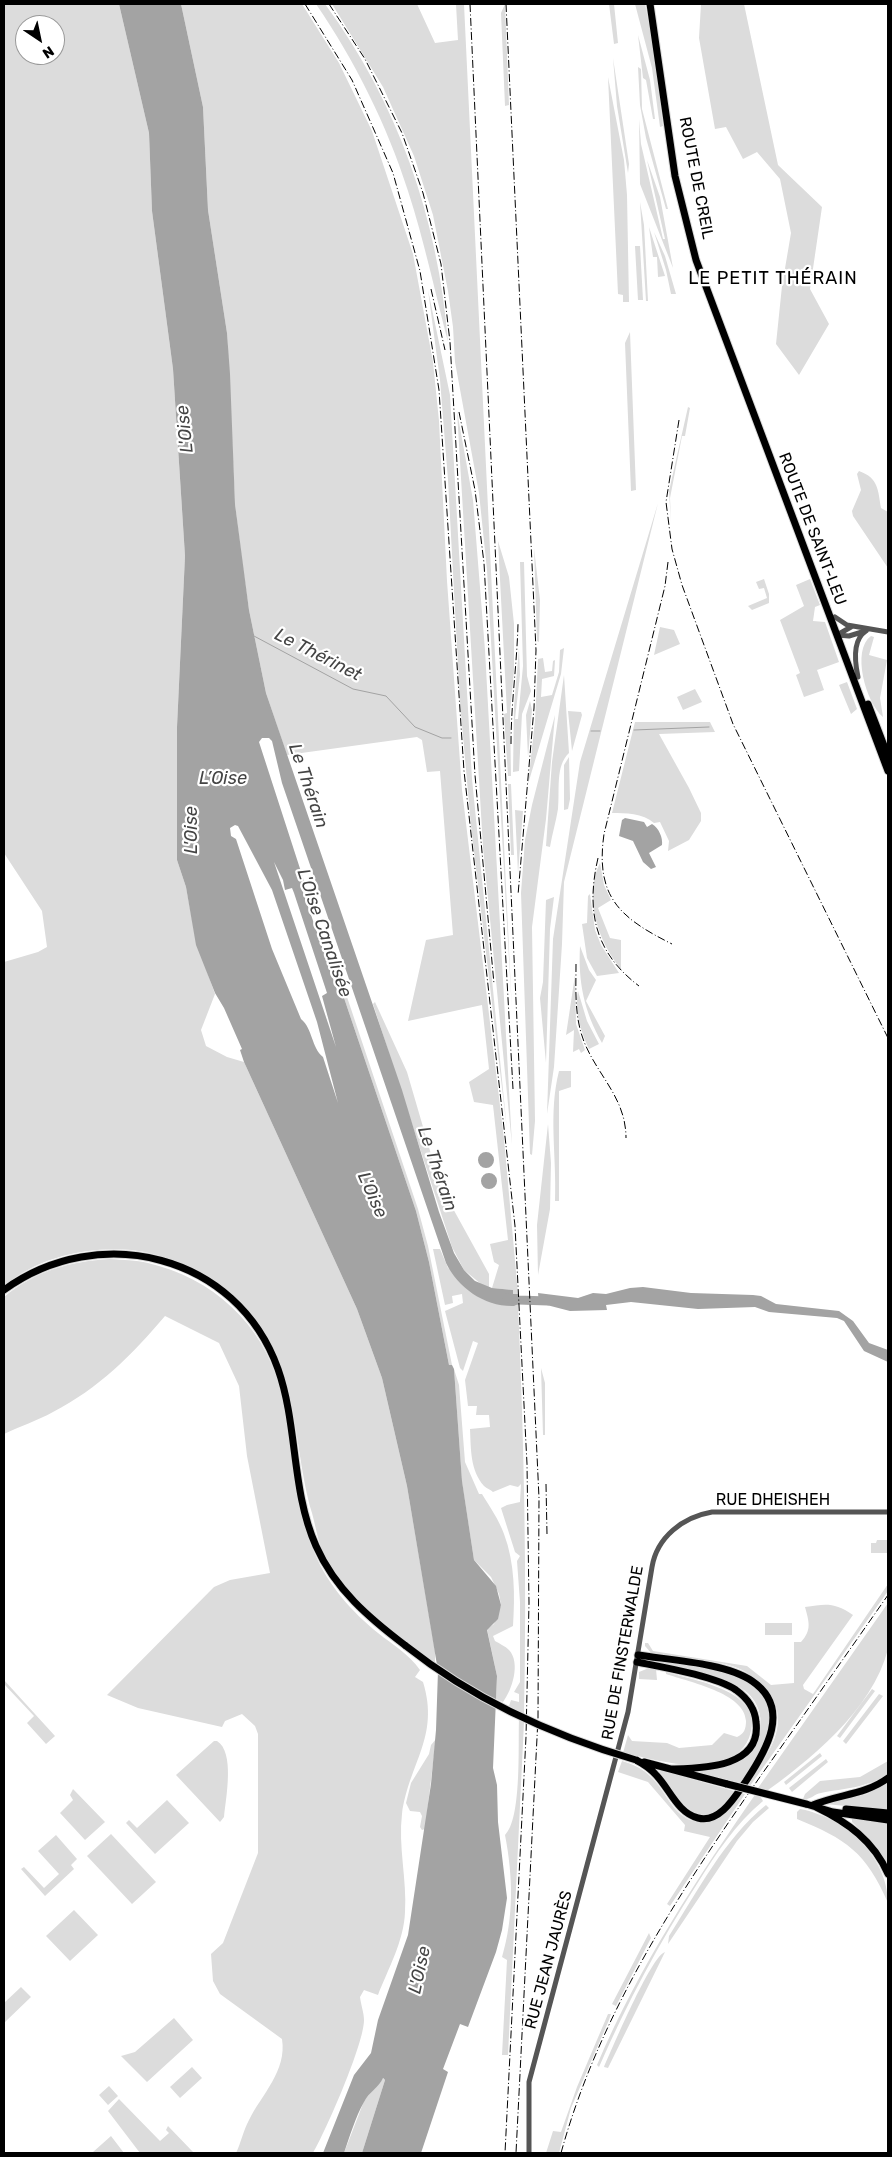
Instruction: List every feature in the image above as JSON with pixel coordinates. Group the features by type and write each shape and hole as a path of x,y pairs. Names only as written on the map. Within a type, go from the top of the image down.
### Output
{"main road":[{"name":"ROUTE DE CREIL","path":"652,4 673,146 684,201 698,254 732,350"},
{"name":"ROUTE DE SAINT-LEU","path":"732,350 858,678 871,719"},
{"name":"ROUTE DE SAINT-LEU","path":"732,350 871,719"},
{"path":"871,719 888,756"},
{"path":"871,719 888,771"},
{"path":"4,1290 26,1275 58,1262 86,1255 112,1253 142,1255 177,1266 205,1280 230,1298 258,1330 278,1368 289,1413 304,1507 312,1537 322,1558 338,1584 355,1603 406,1646 449,1676 508,1710 565,1735 636,1760 727,1784 812,1806 888,1820"},
{"path":"636,1760 654,1772 683,1810 695,1817 707,1819 728,1805 760,1761 769,1743 772,1723 770,1706 765,1696 758,1686 745,1677 722,1669 637,1659"},
{"path":"637,1659 726,1685 744,1697 754,1710 756,1733 750,1746 740,1757 716,1765 671,1769"},
{"path":"812,1806 827,1800 864,1792 888,1778"},
{"path":"812,1806 888,1813"},
{"path":"812,1806 844,1823 863,1837 877,1854 888,1874"}],"street":[{"path":"835,617 842,624 888,632"},
{"path":"840,634 854,627"},
{"path":"858,678 855,659 858,641 866,631"},
{"path":"840,634 880,631"},
{"name":"RUE DHEISHEH","path":"666,1538 684,1522 712,1512 888,1512"},
{"name":"RUE DE FINSTERWALDE","path":"611,1775 628,1712 652,1563 657,1550 666,1538"},
{"name":"RUE JEAN JAURÈS","path":"529,2153 530,2078 611,1775"}],"shaded area":[{"path":"4,4 119,4 149,133 152,211 173,369 185,556 177,727 177,860 186,887 196,941 215,994 201,1030 206,1046 227,1057 244,1062 357,1309 382,1378 407,1486 435,1651 435,1663 388,1628 360,1603 335,1573 325,1556 319,1541 306,1487 287,1387 279,1363 267,1340 244,1310 189,1269 157,1255 132,1250 98,1250 64,1256 32,1268 4,1286 4,962 38,952 47,947 42,911 4,853"},
{"path":"181,4 302,4 339,63 372,131 413,254 433,362 439,421 447,581 462,790 504,1139 518,1294 513,1295 513,1290 492,1288 499,1265 494,1262 490,1244 508,1240 493,1105 474,1102 469,1082 489,1069 482,1005 408,1021 426,940 453,935 440,771 427,772 422,740 417,737 287,755 266,693 249,610 235,504 227,333 208,210 203,107"},
{"path":"316,4 325,4 351,42 374,81 410,164 424,207 435,251 443,296 448,342 414,210 400,166 369,94 344,48"},
{"path":"332,4 417,4 435,43 458,40 456,4 464,4 512,1012 487,570 479,493 455,362 448,291 433,215 414,156 383,87"},
{"path":"505,4 509,105 505,106 501,13"},
{"path":"609,4 614,4 618,43 614,44"},
{"path":"635,4 645,4 652,40 663,126 660,127 652,68"},
{"path":"701,4 744,4 778,165 822,207 810,289 829,324 799,375 776,344 782,286 791,233 780,179 757,152 743,159 726,127 715,129 699,38"},
{"path":"638,35 650,80 655,119 653,119 646,80 643,78"},
{"path":"613,58 629,164 628,173 617,106"},
{"path":"638,67 641,69 642,109 668,209 666,209 646,138 640,105"},
{"path":"608,77 624,160 627,195 629,302 623,302 623,295 618,294"},
{"path":"639,119 641,144 663,239 665,239 647,160 660,197 673,268 640,184"},
{"path":"640,202 644,225 648,301 646,301"},
{"path":"649,227 665,276 658,277 657,257 653,257"},
{"path":"654,232 665,256 676,294 671,294 666,270"},
{"path":"635,246 640,246 643,300 638,300"},
{"path":"428,290 450,395 472,779 507,1130 471,826 460,702 448,480 440,380"},
{"path":"630,332 636,490 631,491 625,343"},
{"path":"688,407 690,408 685,436 682,436 670,498 671,523 669,491"},
{"path":"457,411 473,500 485,650 512,1145 483,847"},
{"path":"859,471 874,481 881,508 888,512 888,568 853,516 852,511 861,490 857,474"},
{"path":"658,503 564,882 554,1067 547,1114 553,939 580,762"},
{"path":"498,541 509,577 514,624 514,670 510,713 511,776 508,776 504,714 507,713"},
{"path":"534,548 540,600 539,642 537,641"},
{"path":"520,562 524,562 527,676 531,691 522,714 519,771 513,772 514,706 519,648 520,675 515,719 518,719 523,666"},
{"path":"764,579 769,594 769,603 752,610 748,606 767,598 764,588 759,589 756,582"},
{"path":"810,579 820,605 815,607 813,621 825,622 839,662 817,670 824,690 804,697 796,675 800,673 780,620 804,606 796,585"},
{"path":"660,627 674,630 680,644 654,655"},
{"path":"871,636 874,637 869,655 887,660 880,698 883,717 871,700 863,676 862,653 865,643"},
{"path":"564,648 561,674 528,784 535,721 538,659 543,658 545,672 552,671 553,661 555,660 554,676 542,679 541,697 552,695 559,672 560,650"},
{"path":"564,675 569,753 560,772 558,809 550,847 546,846 552,762"},
{"path":"847,682 857,709 851,714 839,685"},
{"path":"695,689 702,702 683,710 677,697"},
{"path":"530,701 532,710 528,757 526,715"},
{"path":"568,711 581,712 582,715 572,751"},
{"path":"555,715 546,819 532,927 535,1121 532,1155 530,1154 521,893 525,840"},
{"path":"635,722 710,722 715,732 659,734 701,813 701,821 689,840 668,851 669,841 660,822 654,823 645,817 634,814 612,813"},
{"path":"569,757 570,799 568,809 564,810 564,765"},
{"path":"508,784 511,784 514,855 511,855"},
{"path":"515,810 523,811 518,873"},
{"path":"600,863 604,885 611,900 598,908 610,938 621,940 621,969 606,946 600,932 593,904 595,876"},
{"path":"590,894 595,930 601,945 619,973 597,976 587,958 582,924 587,923 588,896"},
{"path":"554,897 550,929 546,1063 540,998 543,982 546,900"},
{"path":"580,946 589,970 596,980 586,1001 605,1036 602,1043 587,1008 581,984"},
{"path":"575,975 576,1024 585,1050 581,1053 579,1049 573,1052 574,1030 566,1035"},
{"path":"344,988 418,1209 428,1246 452,1365 449,1365 429,1262 416,1211 341,989"},
{"path":"578,991 587,1021 599,1044 589,1049 579,1021"},
{"path":"375,1002 407,1072 440,1185 489,1274 489,1287 485,1300 518,1304 524,1509 524,1714 509,1706 511,1700 519,1702 519,1694 514,1692 520,1682 520,1602 517,1561 520,1556 515,1552 501,1508 520,1502 521,1484 518,1487 510,1485 493,1492 484,1486 476,1473 472,1459 470,1429 490,1427 489,1415 476,1415 477,1406 468,1406 465,1380 478,1343 473,1341 463,1371 460,1368 445,1311 463,1303 462,1294 452,1296 453,1303 445,1305 433,1249 440,1249 448,1268 481,1284 464,1270 452,1247 373,1004"},
{"path":"559,1071 571,1071 571,1087 559,1091 559,1201 555,1201 553,1119"},
{"path":"548,1124 551,1163 550,1209 538,1275 537,1225"},
{"path":"110,1259 148,1263 171,1270 193,1280 213,1292 232,1307 248,1324 272,1365 280,1389 285,1409 301,1514 320,1565 350,1607 368,1625 416,1664 420,1670 415,1677 423,1682 427,1701 428,1719 426,1734 406,1796 401,1826 405,1900 402,1934 378,1995 364,1990 360,1997 364,2020 358,2048 335,2108 313,2153 236,2153 254,2110 277,2072 283,2051 282,2039 220,1994 213,1981 211,1954 223,1943 258,1853 258,1734 255,1726 242,1714 225,1721 222,1727 138,1708 107,1695 214,1587 230,1580 270,1573 247,1456 239,1386 219,1343 165,1316 114,1370 85,1393 47,1415 4,1434 4,1297 28,1280 54,1269 81,1262"},
{"path":"541,1368 545,1383 545,1435 543,1435"},
{"path":"454,1369 459,1385 465,1462 479,1494 482,1494 502,1529 508,1545 512,1568 514,1591 513,1626 493,1636 495,1641 504,1646 513,1655 514,1676 503,1702 496,1699 497,1676 487,1629 494,1624 501,1605 499,1594 491,1577 474,1560 462,1482"},
{"path":"877,1540 887,1540 888,1553 871,1553 871,1543 876,1543"},
{"path":"888,1584 888,1591 750,1786 746,1785 769,1751 778,1726 778,1714 774,1701 766,1689 748,1673 735,1667 705,1660 652,1654 645,1646 645,1643 648,1643 653,1651 747,1666 771,1685 794,1683 794,1642 801,1642 808,1630 805,1607 835,1606 853,1615 803,1685 804,1689 813,1694"},
{"path":"888,1603 888,1649 880,1672 868,1693 837,1732 799,1767 760,1796 763,1801 735,1829 719,1851 683,1906 657,1951 632,1997 599,2067 597,2065 631,1992 692,1889 758,1788"},
{"path":"765,1623 792,1623 792,1635 765,1635"},
{"path":"652,1661 694,1666 724,1673 751,1684 761,1693 768,1705 770,1719 768,1737 759,1755 740,1783 693,1771 734,1764 748,1755 758,1739 761,1729 759,1710 750,1696 737,1686 721,1679 667,1667"},
{"path":"649,1668 656,1669 657,1680 639,1679 639,1672"},
{"path":"666,1672 710,1684 739,1699 748,1709 752,1722 749,1738 740,1752 720,1762 702,1765 679,1764 623,1753 628,1735 632,1741 667,1743 679,1748 712,1745 724,1733 737,1737 744,1731 746,1721 743,1711 736,1703 714,1690 666,1674"},
{"path":"4,1680 55,1736 46,1744 27,1723 34,1716 4,1684"},
{"path":"872,1689 875,1691 840,1738 837,1736"},
{"path":"879,1694 883,1696 846,1744 843,1741"},
{"path":"519,1719 524,1722 508,2055 502,2055 507,1960 502,1957 509,1927 511,1896 510,1866 505,1835 514,1814 517,1798"},
{"path":"436,1739 425,1829 422,1830 420,1827 422,1816 420,1812 410,1811 406,1803 411,1783"},
{"path":"214,1741 217,1741 223,1747 228,1765 224,1817 220,1822 176,1775"},
{"path":"820,1753 822,1756 786,1785 784,1782"},
{"path":"826,1759 828,1762 792,1792 789,1788"},
{"path":"622,1761 636,1766 647,1773 674,1807 693,1821 713,1821 726,1811 741,1793 745,1794 670,1906 667,1904 710,1837 684,1831 685,1825 648,1782 618,1772"},
{"path":"888,1761 888,1774 880,1779 864,1785 821,1793 808,1799 803,1799 805,1794 820,1781 860,1777"},
{"path":"660,1770 734,1791 712,1813 702,1815 693,1812 676,1796 659,1773"},
{"path":"888,1782 888,1810 825,1804 867,1794"},
{"path":"73,1789 105,1822 85,1840 60,1813 73,1800 70,1795"},
{"path":"167,1800 189,1823 155,1854 126,1823 129,1820 137,1828"},
{"path":"766,1805 769,1808 753,1822 737,1841 668,1944 669,1936 724,1850 737,1833"},
{"path":"800,1809 832,1820 860,1841 872,1855 880,1870 886,1886 888,1903 871,1871 853,1849 829,1833 797,1819 797,1812"},
{"path":"852,1818 888,1824 888,1868 877,1847 852,1822"},
{"path":"111,1834 156,1882 132,1904 87,1856"},
{"path":"56,1835 77,1859 71,1865 74,1869 45,1896 21,1869 24,1867 44,1888 59,1874 38,1851"},
{"path":"74,1910 98,1935 70,1961 46,1936"},
{"path":"649,1933 651,1938 616,2006 612,2004"},
{"path":"665,1952 608,2068 604,2067 642,1985 659,1957"},
{"path":"21,1987 31,1997 4,2023 4,2003"},
{"path":"608,2014 611,2014 609,2020 571,2108 559,2153 546,2153 553,2131 561,2132 577,2087"},
{"path":"174,2018 193,2040 147,2082 121,2056 135,2052"},
{"path":"192,2067 202,2078 180,2098 170,2087"},
{"path":"382,2078 385,2080 362,2153 344,2153 364,2101"},
{"path":"109,2086 118,2096 108,2105 99,2095"},
{"path":"119,2099 160,2141 169,2133 166,2130 168,2126 194,2153 140,2153 108,2111"},
{"path":"111,2136 124,2153 93,2152"}],"water":[{"path":"119,4 181,4 203,107 208,210 227,333 235,504 249,610 266,693 402,1090 439,1212 454,1253 464,1270 475,1281 492,1288 513,1290 513,1294 518,1294 518,1304 514,1306 493,1303 483,1299 465,1288 446,1263 282,783 272,741 269,738 262,738 259,742 305,884 301,886 337,990 341,989 416,1211 429,1262 449,1365 452,1365 454,1369 462,1481 474,1560 496,1586 501,1605 498,1619 487,1630 497,1676 493,1768 497,1785 498,1822 507,1898 496,1952 468,2027 460,2024 443,2069 448,2072 421,2153 362,2153 385,2080 383,2078 366,2098 344,2153 323,2153 354,2075 371,2053 378,2020 408,1935 431,1784 436,1730 438,1671 407,1486 382,1378 357,1309 244,1062 240,1050 242,1049 224,1008 215,993 196,945 186,887 177,860 177,727 185,556 173,369 152,211 149,133","holes":["235,825 238,826 272,890 317,1022 338,1103 323,1057 316,1048 308,1028 301,1019 272,949 236,839 231,836 230,828","274,862 283,880 285,890 292,888 294,893 327,993 322,996 336,1047"]},
{"path":"625,818 644,822 647,827 652,824 659,831 662,845 649,853 656,867 651,869 643,862 633,841 619,836 622,820"},
{"path":"486,1152 492,1154 494,1160 492,1166 486,1168 480,1166 478,1160 480,1154"},
{"path":"489,1173 495,1175 497,1181 495,1187 489,1189 483,1187 481,1181 483,1175"},
{"path":"643,1287 691,1293 753,1295 761,1296 776,1304 839,1311 853,1321 869,1343 888,1350 888,1362 864,1351 844,1321 837,1318 769,1312 755,1307 698,1309 631,1302 606,1305 607,1310 570,1311 539,1303 538,1293 578,1298 593,1293 606,1294"}],"waterway":[{"name":"Le Thérinet","path":"254,636 353,689 386,696 415,727 442,738 451,738"},
{"name":"Le Thérinet","path":"634,730 709,727"},
{"name":"Le Thérinet","path":"591,731 600,731"},
{"name":"Le Thérain","path":"507,1298 548,1301"}],"railway":[{"path":"305,4 352,80 393,173 420,271 439,390 464,771 515,1226 527,1464 529,1603 526,1737 505,2153"},
{"path":"329,4 365,59 402,133 423,193 441,264 450,342 475,775 494,984"},
{"path":"470,4 539,1498 538,1718 516,2153"},
{"path":"506,4 536,650 534,708 518,895"},
{"path":"431,289 445,350"},
{"path":"459,412 475,490 484,563 513,1089"},
{"path":"679,420 666,502 672,549 682,585 733,724 888,1038"},
{"path":"668,562 665,586 604,834 602,856 608,890 615,903 638,925 672,944"},
{"path":"511,744 518,624"},
{"path":"598,858 593,895 597,929 612,959 639,986"},
{"path":"576,964 576,1004 581,1034 591,1056 617,1100 625,1124 626,1138"},
{"path":"546,1484 547,1534"},
{"path":"561,2153 577,2101 597,2051 645,1955 672,1909 731,1819 888,1595"}],"district":[{"name":"LE PETIT THÉRAIN","path":"773,279"}],"water label":[{"name":"L'Oise","path":"185,429"},
{"name":"L’Oise","path":"223,779"},
{"name":"L'Oise","path":"192,830"},
{"name":"L'Oise Canalisée","path":"324,933"},
{"name":"L'Oise","path":"372,1195"},
{"name":"L'Oise","path":"420,1970"}]}
